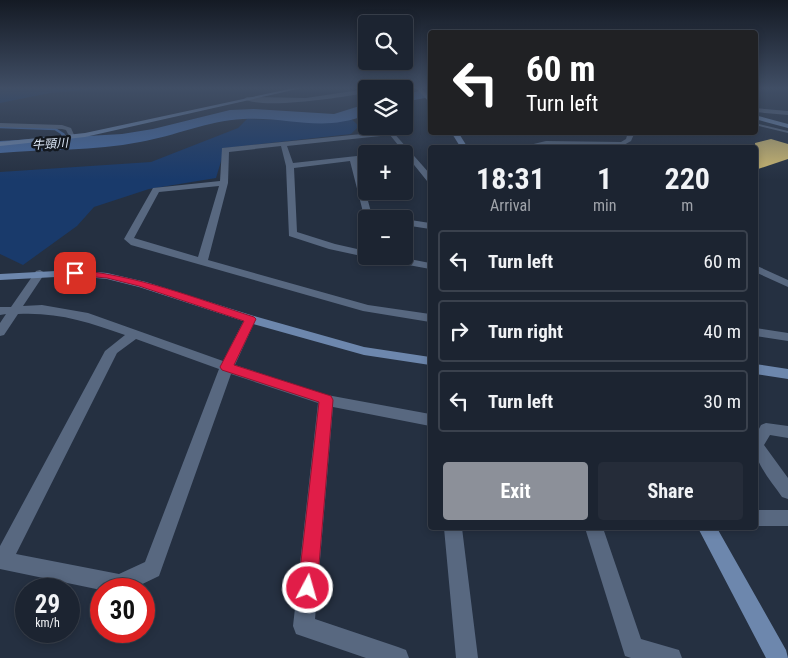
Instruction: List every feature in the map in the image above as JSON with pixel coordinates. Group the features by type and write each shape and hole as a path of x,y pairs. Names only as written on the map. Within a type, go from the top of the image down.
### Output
{"street":[{"path":"0,144 72,137 156,119"},
{"path":"758,120 763,119 788,126"},
{"path":"0,125 62,127 69,129 72,137"},
{"path":"202,263 224,183 225,150 392,133 402,145"},
{"path":"533,145 546,142 622,144 628,140 630,135"},
{"path":"283,143 290,166 292,234 333,247 358,252"},
{"path":"290,166 358,158"},
{"path":"353,159 366,210"},
{"path":"413,159 428,177"},
{"path":"224,183 156,190 128,239 135,244 367,308 428,318"},
{"path":"413,223 428,226"},
{"path":"413,263 428,266"},
{"path":"758,269 788,284"},
{"path":"0,277 40,273 75,273 107,276 142,284 250,319 364,351 428,362"},
{"path":"0,332 40,273"},
{"path":"0,311 42,309 84,316 326,400 428,420"},
{"path":"134,334 112,351 2,561 120,584 152,569 227,367 250,319"},
{"path":"758,332 788,337"},
{"path":"758,369 788,374"},
{"path":"326,400 304,626 398,658"},
{"path":"758,443 766,429 788,432"},
{"path":"758,449 788,492"},
{"path":"758,518 788,518"},
{"path":"453,530 467,658"},
{"path":"595,530 633,648 671,658"},
{"path":"708,530 778,658"}],"lane":[{"path":"758,121 788,132"}],"shaded area":[{"path":"247,119 351,119 358,127 351,134 225,148 216,178 149,189 94,207 77,226 23,265 0,254 0,172 151,162 238,128"}],"building":[{"path":"771,139 788,144 788,159 758,169 758,145 755,145 755,143"}],"waterway":[{"name":"牛頸川","path":"0,147 122,140 214,119"},
{"name":"牛頸川","path":"308,119 335,119"},
{"path":"0,127 55,129 63,135"},
{"path":"63,135 64,145"}],"route":[{"path":"75,273 107,276 142,284 250,319 227,367 326,400 308,588"}]}
